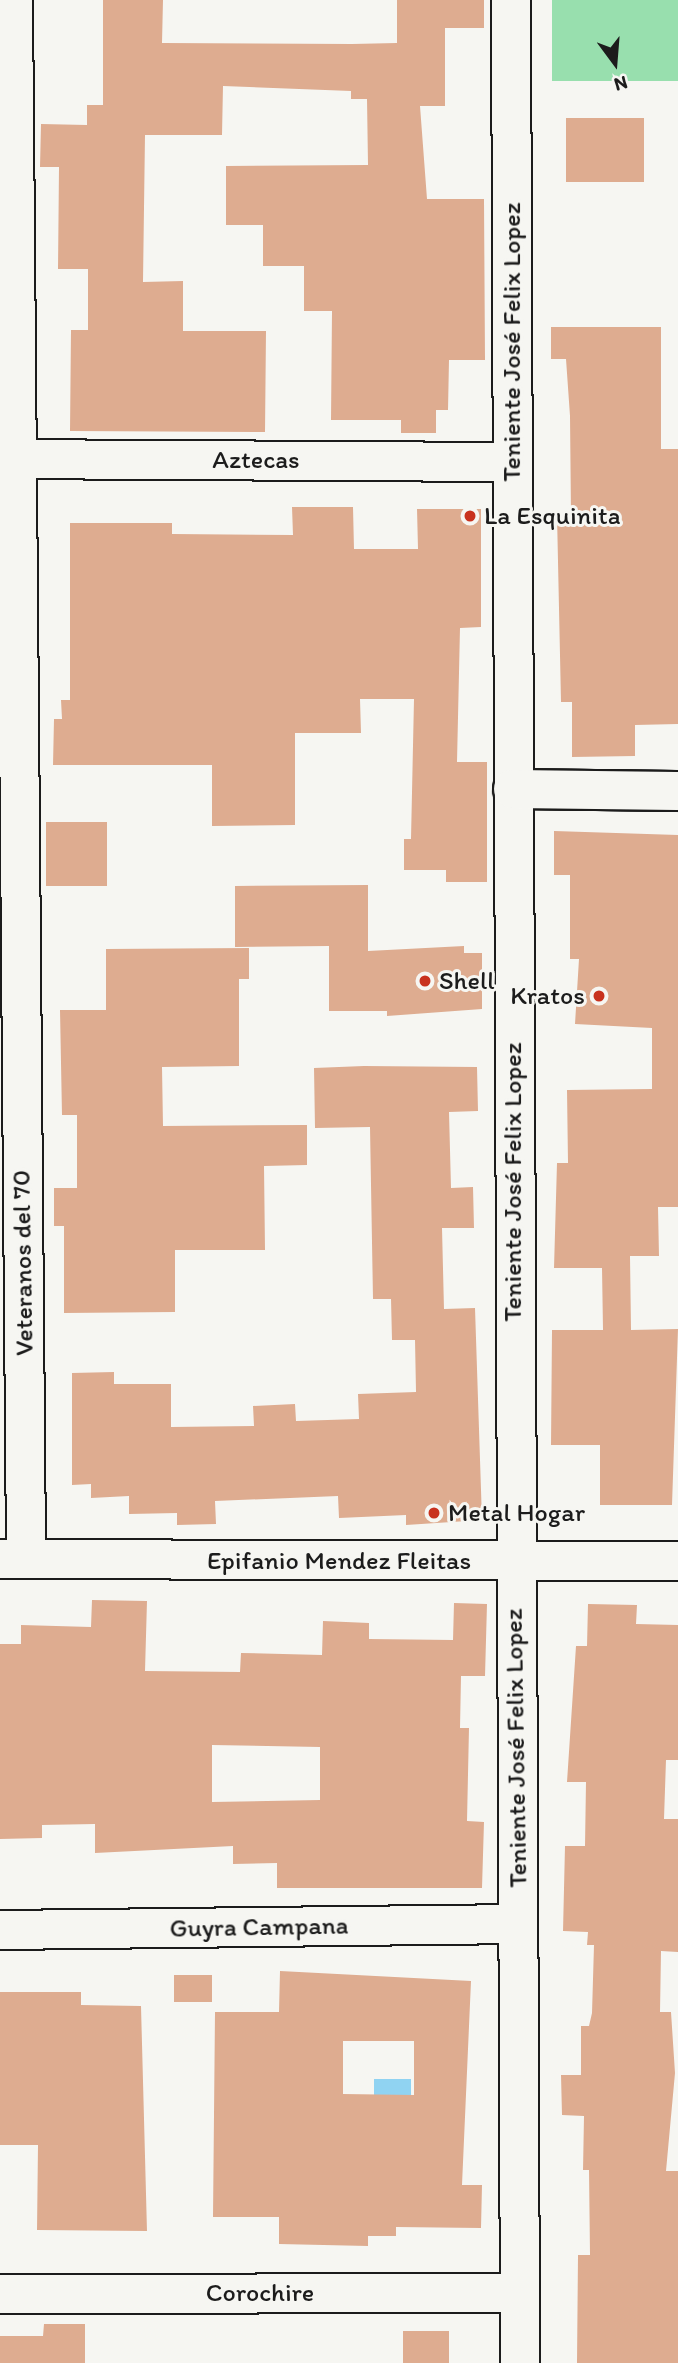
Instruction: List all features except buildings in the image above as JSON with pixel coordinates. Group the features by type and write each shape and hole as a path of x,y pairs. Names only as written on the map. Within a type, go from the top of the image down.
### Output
{"street":[{"name":"Veteranos del 70","path":"13,0 7,458 13,1559"},
{"name":"Teniente José Felix Lopez","path":"511,0 513,1562 520,2363"},
{"name":"Aztecas","path":"7,458 513,462"},
{"path":"513,789 678,791"},
{"name":"Epifanio Mendez Fleitas","path":"13,1559 678,1561"},
{"name":"Guyra Campana","path":"0,1930 518,1924"},
{"name":"Corochire","path":"0,2294 519,2293"}],"green space":[{"path":"552,0 678,0 678,81 552,81"}],"water":[{"path":"374,2079 411,2079 411,2102 374,2102"}],"place":[{"name":"La Esquinita","path":"470,516"},
{"name":"Shell","path":"425,981"},
{"name":"Kratos","path":"599,996"},
{"name":"Metal Hogar","path":"434,1513"}]}
